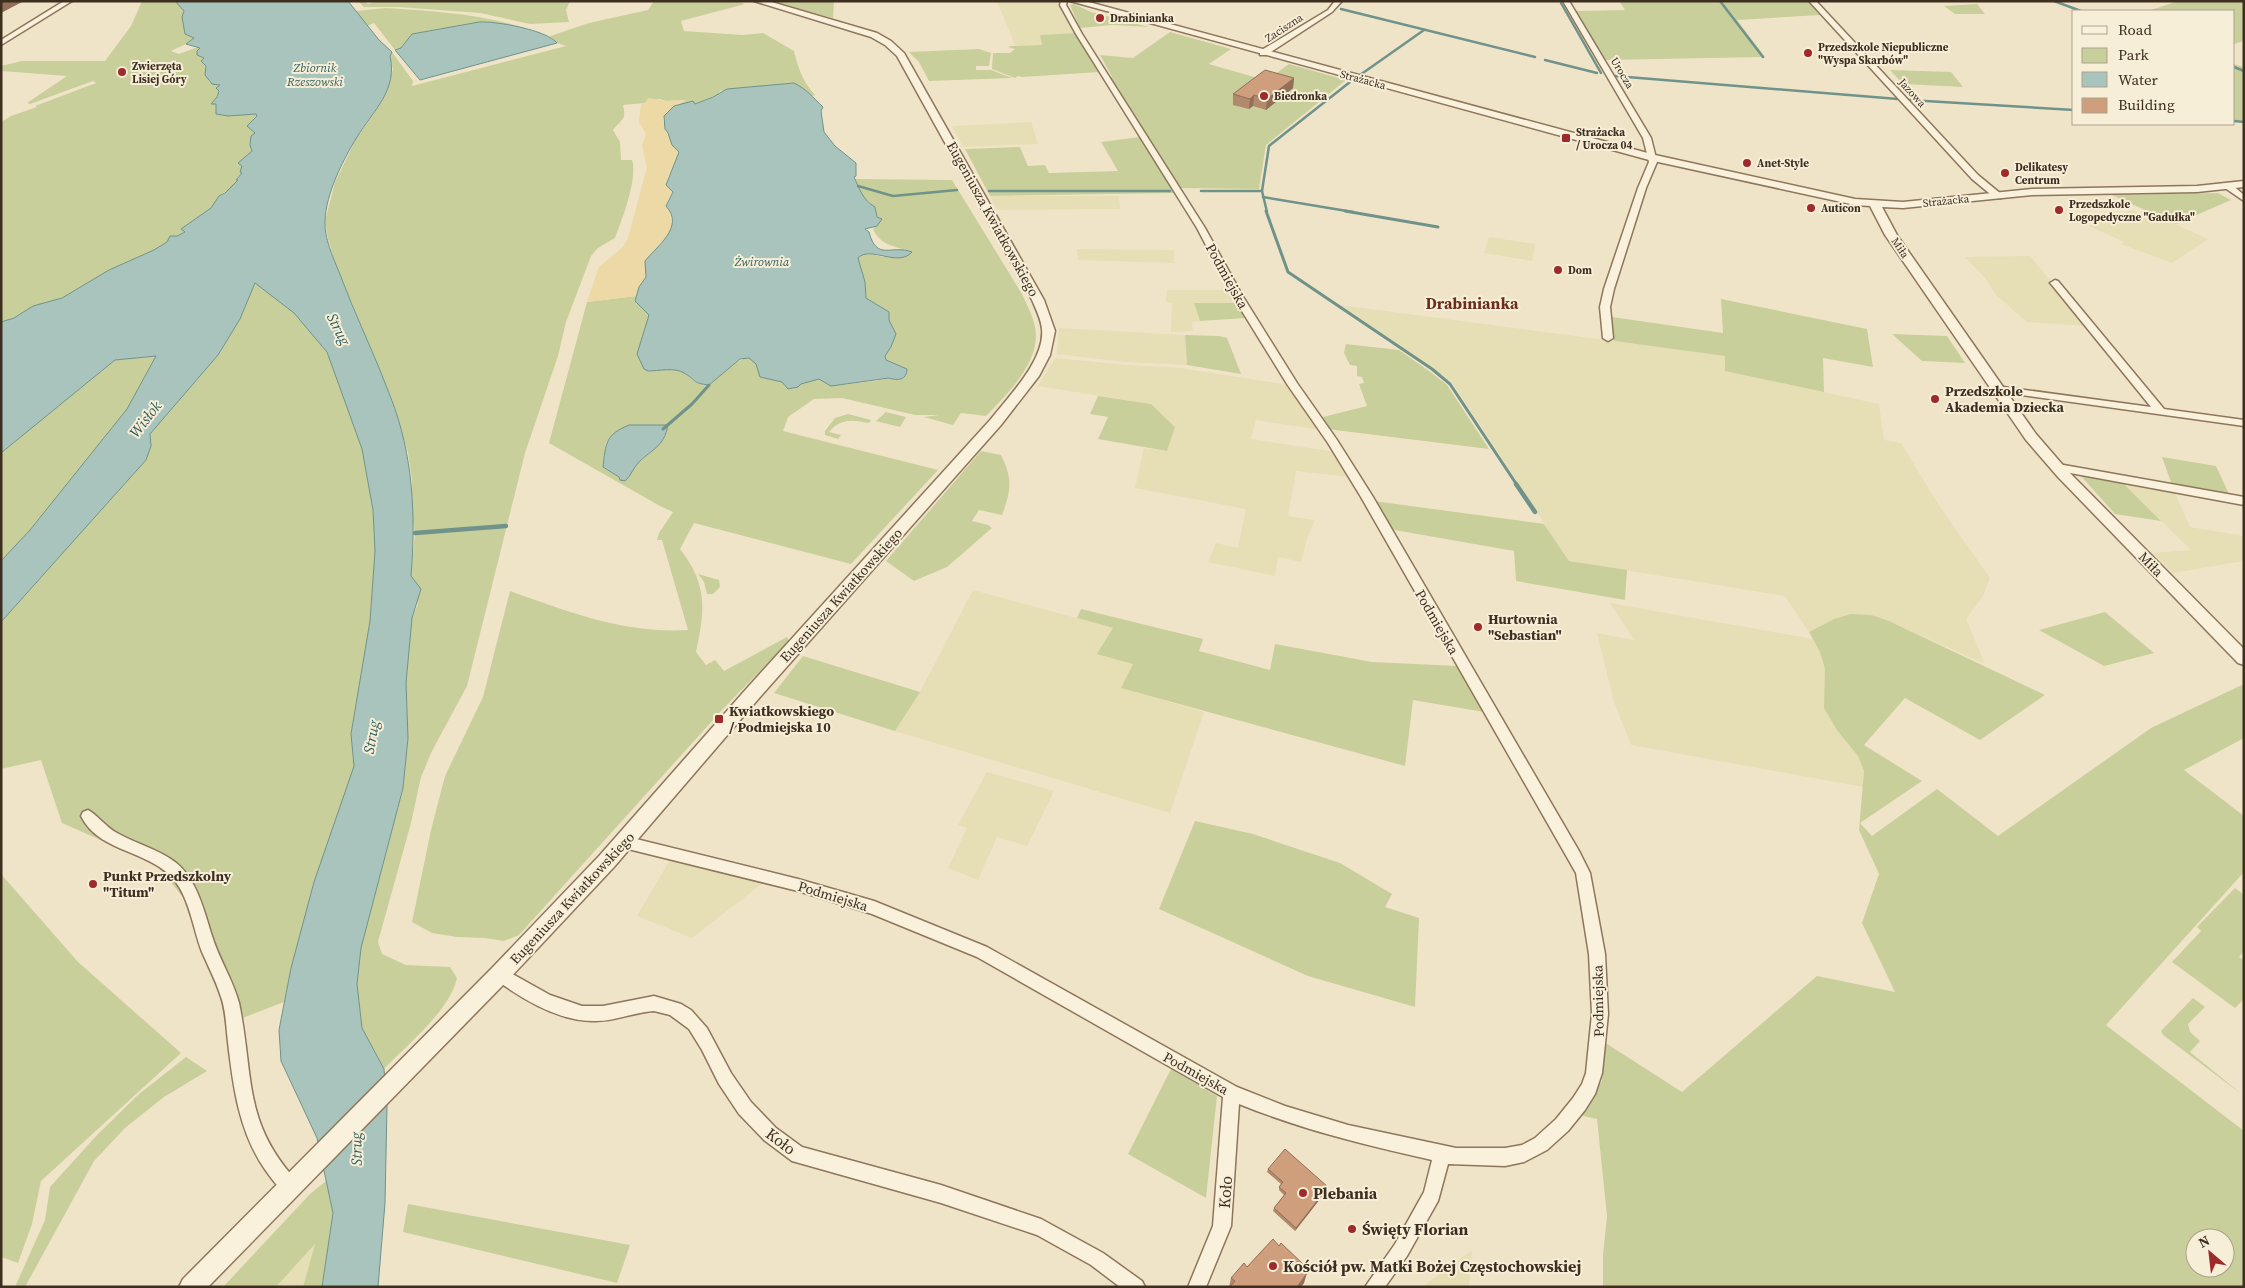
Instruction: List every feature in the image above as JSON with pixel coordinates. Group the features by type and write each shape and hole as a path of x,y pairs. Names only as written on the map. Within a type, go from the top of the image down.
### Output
{"street":[{"path":"1,42 69,1"},
{"name":"Eugeniusza Kwiatkowskiego","path":"191,1287 500,974 624,842 754,692 1010,405 1034,373 1044,355 1049,331 1046,318 1038,300 901,55 888,43 874,35 758,1"},
{"name":"Podmiejska","path":"624,842 798,885 874,908 982,952 1232,1093 1302,1119 1398,1145 1456,1157 1505,1157 1524,1153 1541,1144 1562,1124 1579,1104 1589,1088 1594,1073 1600,1014 1594,926 1583,874 1563,833 1462,665 1367,498 1333,442 1292,384 1237,296 1201,228 1079,34 1063,4 1064,1"},
{"name":"Strażacka","path":"1074,1 1653,158 1875,205 1903,206 2051,191 2186,189 2244,184"},
{"name":"Zaciszna","path":"1263,53 1330,11 1339,1"},
{"name":"Urocza","path":"1566,1 1647,138 1653,158"},
{"name":"Jazowa","path":"1812,1 1949,150 1975,177 1998,196"},
{"path":"1608,338 1605,307 1609,289 1618,256 1653,158"},
{"path":"2228,186 2244,199"},
{"name":"Miła","path":"1875,205 1891,235 2031,437 2058,468 2244,659"},
{"path":"2055,283 2161,412"},
{"path":"1996,389 2244,423"},
{"path":"2058,468 2244,501"},
{"path":"88,816 92,824 104,834 132,845 172,868 187,888 218,974 229,996 245,1100 254,1134 263,1154 278,1175 290,1186"},
{"name":"Koło","path":"500,974 560,1007 575,1012 595,1014 635,1004 657,1004 675,1008 697,1028 730,1087 744,1106 780,1144 798,1155 941,1194 1041,1228 1097,1259 1136,1287"},
{"name":"Koło","path":"1197,1287 1222,1226 1232,1093"},
{"path":"1374,1287 1401,1250 1432,1195 1442,1154"}],"shaded area":[{"path":"997,1 1058,1 1075,33 1040,35 1043,45 1015,45"},
{"path":"1031,122 1038,144 963,147 952,126"},
{"path":"990,196 1119,196 1120,209 997,210"},
{"path":"2132,210 2164,223 2168,221 2208,239 2172,263 2121,244 2124,242 2089,226"},
{"path":"1489,237 1535,244 1532,261 1484,253"},
{"path":"1077,249 1174,250 1174,263 1078,260"},
{"path":"2030,256 2088,326 2027,322 1996,295 1985,278 1965,257"},
{"path":"1167,290 1231,290 1238,303 1194,304 1200,321 1192,322 1193,331 1171,332 1172,303 1166,302"},
{"path":"1340,305 1726,356 1725,371 1879,404 1884,440 1901,443 1938,504 1990,578 1983,596 1966,619 1985,664 1889,621 1834,619 1809,632 1785,596 1569,561 1451,381"},
{"path":"1059,328 1185,335 1187,365 1125,362 1057,354"},
{"path":"1055,358 1180,368 1289,385 1321,430 1256,420 1251,439 1336,452 1350,477 1296,471 1288,516 1315,520 1308,535 1301,562 1278,557 1275,576 1208,562 1216,543 1238,548 1246,509 1135,488 1144,448 1167,451 1175,427 1151,404 1038,386"},
{"path":"2123,483 2174,491 2190,527 2244,536 2244,561 2173,573 2153,553 2191,550"},
{"path":"973,590 1113,628 1133,664 1122,688 1204,712 1170,813 895,731 920,692"},
{"path":"1610,603 1813,639 1820,652 1850,744 1858,756 1864,771 1863,787 1631,745 1614,702 1597,633 1634,640"},
{"path":"987,772 1054,791 1027,846 997,837 978,880 948,868 967,828 958,825"},
{"path":"670,860 763,883 692,938 637,916"},
{"path":"316,1243 303,1287 276,1287"},
{"path":"1472,1250 1469,1287 1422,1287"}],"green space":[{"path":"142,1 175,1 183,8 183,22 195,38 171,51 179,54 195,48 201,48 209,82 220,85 217,97 211,104 216,104 218,107 216,114 228,116 256,114 257,116 254,118 250,129 255,133 250,140 252,151 239,163 242,165 240,172 242,173 236,179 238,180 235,185 219,196 211,208 181,229 186,231 177,236 170,236 167,242 154,250 109,270 62,298 33,306 14,318 1,322 1,122 11,116 37,107 35,106 96,83 93,81 30,104 27,103 67,76 1,71 1,66 22,61 105,61 131,26"},
{"path":"358,1 366,1 367,4 380,1 570,1 566,10 569,22 530,24 480,13 398,7 364,7"},
{"path":"654,1 735,1 745,4 681,21 684,31 742,35 763,33 794,51 801,74 815,95 812,96 794,83 790,83 720,91 718,94 695,104 693,101 678,105 686,100 666,101 660,99 645,103 623,105 624,117 613,130 620,142 621,160 632,160 633,177 628,199 615,238 598,248 591,256 566,322 558,356 525,453 467,686 432,751 421,777 411,823 378,942 382,954 406,965 450,967 457,978 453,990 437,1014 384,1069 362,1028 357,984 361,948 403,788 408,738 406,683 412,618 418,604 411,576 415,533 412,517 412,481 408,453 392,399 335,263 325,221 335,182 357,137 373,115 393,70 390,56 392,52 413,81 412,86 566,46 557,43 550,36 589,23 648,10"},
{"path":"769,1 834,1 833,18"},
{"path":"1619,1 1808,1 1820,15 1737,20 1765,57 1604,60 1576,11 1625,10"},
{"path":"2178,1 2244,1 2244,41 2235,44 2235,10 2151,10"},
{"path":"1074,4 1091,12 1149,27 1113,25 1080,28 1070,5"},
{"path":"1977,4 1985,14 1955,14 1944,6"},
{"path":"386,8 476,17 527,29 491,22 471,23 412,34 401,48 395,50 374,23 367,26 356,11"},
{"path":"1170,32 1231,49 1209,64 1261,79 1267,80 1289,64 1346,80 1266,145 1259,189 1178,188 1107,76 1112,77 1100,55 1133,58"},
{"path":"1075,33 1100,72 1018,76 1015,78 992,69 993,53 1010,53 1015,49 1008,47 1011,46 1042,45 1040,35"},
{"path":"979,49 991,53 989,66 976,66 976,70 991,70 1012,78 929,81 919,62 909,52"},
{"path":"2235,64 2244,67 2244,121 2235,120"},
{"path":"1890,70 1951,72 1963,87 1903,84"},
{"path":"1140,137 1175,193 990,196 965,149 1020,147 1028,166 1045,165 1049,173 1118,171 1101,142"},
{"path":"855,179 952,180 1022,294 1033,319 1036,340 1028,364 1021,376 1004,398 986,416 961,413 953,425 924,417 939,415 915,415 842,398 814,399 788,417 783,431 938,470 851,564 694,523 680,549 696,574 700,586 702,610 696,652 706,665 715,660 724,671 787,637 789,641 722,710 519,935 504,941 457,937 432,933 412,922 431,830 445,776 483,697 510,591 576,614 620,625 642,629 688,630 662,540 657,540 659,533 673,512 549,443 587,302 636,296 635,301 649,315 648,371 676,370 684,373 696,382 709,385 736,362 748,358 756,363 763,377 782,382 785,386 819,379 831,386 890,378 902,367 893,365 886,360 885,356 896,334 881,307 866,298 865,282 858,258 865,254 882,257 907,256 909,251 888,244 879,238 873,229 882,219 877,217 875,207 862,196","holes":["629,425 667,425 664,436 658,445 627,473 619,477 603,467 606,442"]},
{"path":"2218,193 2231,200 2176,224 2112,195"},
{"path":"255,283 294,313 327,352 362,449 373,510 375,551 370,621 351,734 354,766 314,882 284,1002 240,1019 227,1017 183,897 158,867 62,823 41,760 1,769 1,622 146,460 151,446 150,434 218,355 240,319"},
{"path":"1721,299 1867,329 1873,367 1823,358 1824,392 1725,371 1725,356 1614,341 1612,317 1723,333"},
{"path":"1194,303 1238,303 1246,318 1200,321"},
{"path":"1892,334 1947,336 1965,363 1922,361"},
{"path":"1185,335 1227,338 1241,374 1187,365"},
{"path":"1346,344 1399,350 1429,371 1447,385 1489,449 1327,429 1319,418 1367,406 1359,384 1364,383 1362,377 1357,376 1357,366 1350,365 1344,353"},
{"path":"156,356 127,409 30,530 1,561 1,453 115,360"},
{"path":"1098,396 1151,404 1175,427 1167,451 1098,439 1108,417 1090,414"},
{"path":"886,412 906,417 900,427 876,421"},
{"path":"848,414 871,420 869,423 857,421 842,422 829,432 841,435 838,439 825,435 825,431 835,418"},
{"path":"981,451 1001,455 1005,463 1009,478 1009,492 1002,515 979,510 972,521 988,525 992,528 947,567 914,581 886,561"},
{"path":"2162,457 2216,466 2229,494 2172,485"},
{"path":"2080,475 2123,483 2161,521 2115,514"},
{"path":"1374,501 1544,524 1569,561 1627,570 1625,600 1516,581 1514,551 1389,529"},
{"path":"698,574 719,580 720,587 713,594 707,594 704,582"},
{"path":"1081,609 1203,639 1199,651 1270,670 1275,644 1372,662 1457,666 1484,712 1413,700 1405,766 1121,688 1133,664 1097,654 1113,628 1077,618"},
{"path":"2105,612 2154,653 2104,666 2039,630"},
{"path":"1851,614 1871,615 1889,621 2045,695 1980,740 1905,698 1864,745 1922,781 1860,823 1872,836 1937,789 1998,836 2151,728 2244,684 2244,738 2184,770 2244,816 2244,872 2106,1025 2244,1131 2244,1287 1603,1287 1603,1255 1607,1216 1597,1119 1579,1115 1602,1081 1604,1042 1682,1092 1817,976 1895,992 1862,923 1879,874 1859,830 1864,771 1858,756 1837,730 1824,708 1825,669 1820,652 1809,632 1834,619"},
{"path":"803,656 920,692 895,731 774,693"},
{"path":"1195,821 1253,834 1340,863 1392,894 1385,907 1419,918 1415,1007 1308,976 1159,909"},
{"path":"1,874 78,962 181,1053 41,1181 32,1224 18,1263 1,1257"},
{"path":"2235,888 2244,895 2244,951 2239,957 2244,960 2244,999 2235,1008 2172,962 2201,931 2197,927"},
{"path":"2193,998 2205,1007 2188,1024 2190,1032 2200,1041 2190,1052 2244,1096 2163,1035 2161,1031"},
{"path":"186,1057 207,1071 164,1097 125,1128 94,1161 25,1287 15,1287 45,1220 50,1187 98,1134 139,1094"},
{"path":"1171,1069 1217,1096 1206,1198 1128,1154"},
{"path":"326,1181 333,1213 322,1287 303,1287 315,1244 276,1287 223,1287 310,1194"},
{"path":"408,1204 630,1245 617,1283 403,1232"}],"sand":[{"path":"648,98 666,101 687,100 674,106 663,119 667,133 679,152 666,185 673,192 667,201 672,225 667,237 649,256 646,277 636,296 587,302 599,267 623,247 628,238 647,167 642,146 646,134 639,122 641,104 645,103"}],"water":[{"path":"175,1 348,1 379,40 392,52 390,56 392,68 387,90 341,166 328,199 325,221 327,241 385,382 404,441 413,508 411,576 421,589 412,618 406,683 408,738 403,788 361,948 357,984 362,1028 384,1069 387,1106 385,1203 378,1287 322,1287 333,1213 317,1138 281,1061 279,1030 291,968 314,882 354,766 351,734 370,621 375,551 373,510 362,449 327,352 294,313 255,283 240,319 218,355 150,434 151,446 146,460 1,622 1,561 30,530 127,409 156,356 115,360 1,453 1,322 14,318 33,306 62,298 109,270 154,250 167,242 170,236 177,236 185,232 181,229 211,208 219,196 225,193 238,180 236,180 242,173 240,172 242,166 238,163 252,151 250,145 251,136 255,133 247,126 257,116 256,114 228,116 216,114 216,104 211,104 217,97 219,91 216,88 220,85 212,84 205,75 206,66 201,61 204,58 197,55 197,51 200,48 186,44 194,38 185,34 182,17 184,11"},
{"path":"479,22 497,23 532,30 551,38 557,43 420,80 395,50 401,48 412,34"},
{"name":"Żwirownia","path":"794,83 823,107 821,111 824,132 835,146 856,163 856,176 854,177 858,186 865,198 875,207 877,217 882,219 877,226 865,229 869,232 876,247 886,250 912,252 899,258 870,254 858,258 865,282 866,298 889,312 889,320 896,334 885,356 886,360 907,369 907,373 901,379 889,378 831,386 819,379 788,389 782,382 760,377 756,364 749,358 740,359 709,385 697,382 680,371 648,371 644,369 637,354 649,315 635,301 639,287 646,277 645,261 662,243 671,229 671,214 666,206 673,192 666,185 679,152 672,145 665,129 664,116 674,106 693,101 695,104 727,89"},
{"path":"629,425 668,425 664,438 657,447 639,462 625,481 620,480 619,477 603,467 606,446 611,436"}],"building":[{"path":"1265,70 1294,78 1267,99 1254,95 1250,99 1233,94"},
{"name":"Plebania","path":"1285,1149 1328,1187 1296,1228 1274,1208 1286,1193 1279,1187 1283,1182 1268,1169"},
{"name":"Kościół pw. Matki Bożej Częstochowskiej","path":"1273,1239 1279,1246 1281,1243 1303,1264 1300,1266 1307,1273 1297,1287 1230,1287 1235,1281 1231,1278 1244,1263 1247,1267"}],"waterway":[{"path":"1720,1 1763,57"},
{"path":"2054,1 2078,10"},
{"path":"1561,3 1601,73"},
{"path":"1341,9 1535,57"},
{"path":"1360,75 1424,30"},
{"path":"1545,60 1597,73"},
{"path":"2235,67 2244,71"},
{"path":"1615,76 1898,99"},
{"path":"1262,191 1269,146 1350,82"},
{"path":"1909,100 2072,110"},
{"path":"2235,121 2244,122"},
{"path":"858,186 893,196 957,190"},
{"path":"989,191 1170,191"},
{"path":"1201,191 1262,191"},
{"path":"1262,191 1263,197"},
{"path":"1263,197 1353,212"},
{"path":"1263,197 1267,212"},
{"path":"1266,211 1288,272 1432,369 1450,384 1517,485"},
{"path":"1345,211 1438,227"},
{"path":"663,429 692,404 709,385"},
{"path":"1516,484 1535,512"},
{"path":"415,533 506,526"}],"place":[{"name":"Drabinianka","path":"1100,18"},
{"name":"Przedszkole Niepubliczne \"Wyspa Skarbów\"","path":"1808,53"},
{"name":"Zwierzęta Lisiej Góry","path":"122,72"},
{"name":"Biedronka","path":"1264,96"},
{"name":"Strażacka / Urocza 04","path":"1566,138"},
{"name":"Anet-Style","path":"1747,163"},
{"name":"Delikatesy Centrum","path":"2005,173"},
{"name":"Auticon","path":"1811,208"},
{"name":"Przedszkole Logopedyczne \"Gadułka\"","path":"2059,210"},
{"name":"Dom","path":"1558,270"},
{"name":"Przedszkole Akademia Dziecka","path":"1935,399"},
{"name":"Hurtownia \"Sebastian\"","path":"1478,627"},
{"name":"Kwiatkowskiego / Podmiejska 10","path":"719,719"},
{"name":"Punkt Przedszkolny \"Titum\"","path":"93,884"},
{"name":"Plebania","path":"1303,1193"},
{"name":"Święty Florian","path":"1352,1229"},
{"name":"Kościół pw. Matki Bożej Częstochowskiej","path":"1273,1266"}],"district":[{"name":"Drabinianka","path":"1472,303"}],"water label":[{"name":"Zbiornik Rzeszowski","path":"315,75"},
{"name":"Strug","path":"339,329"},
{"name":"Wisłok","path":"145,419"},
{"name":"Strug","path":"371,737"},
{"name":"Strug","path":"356,1149"}]}
